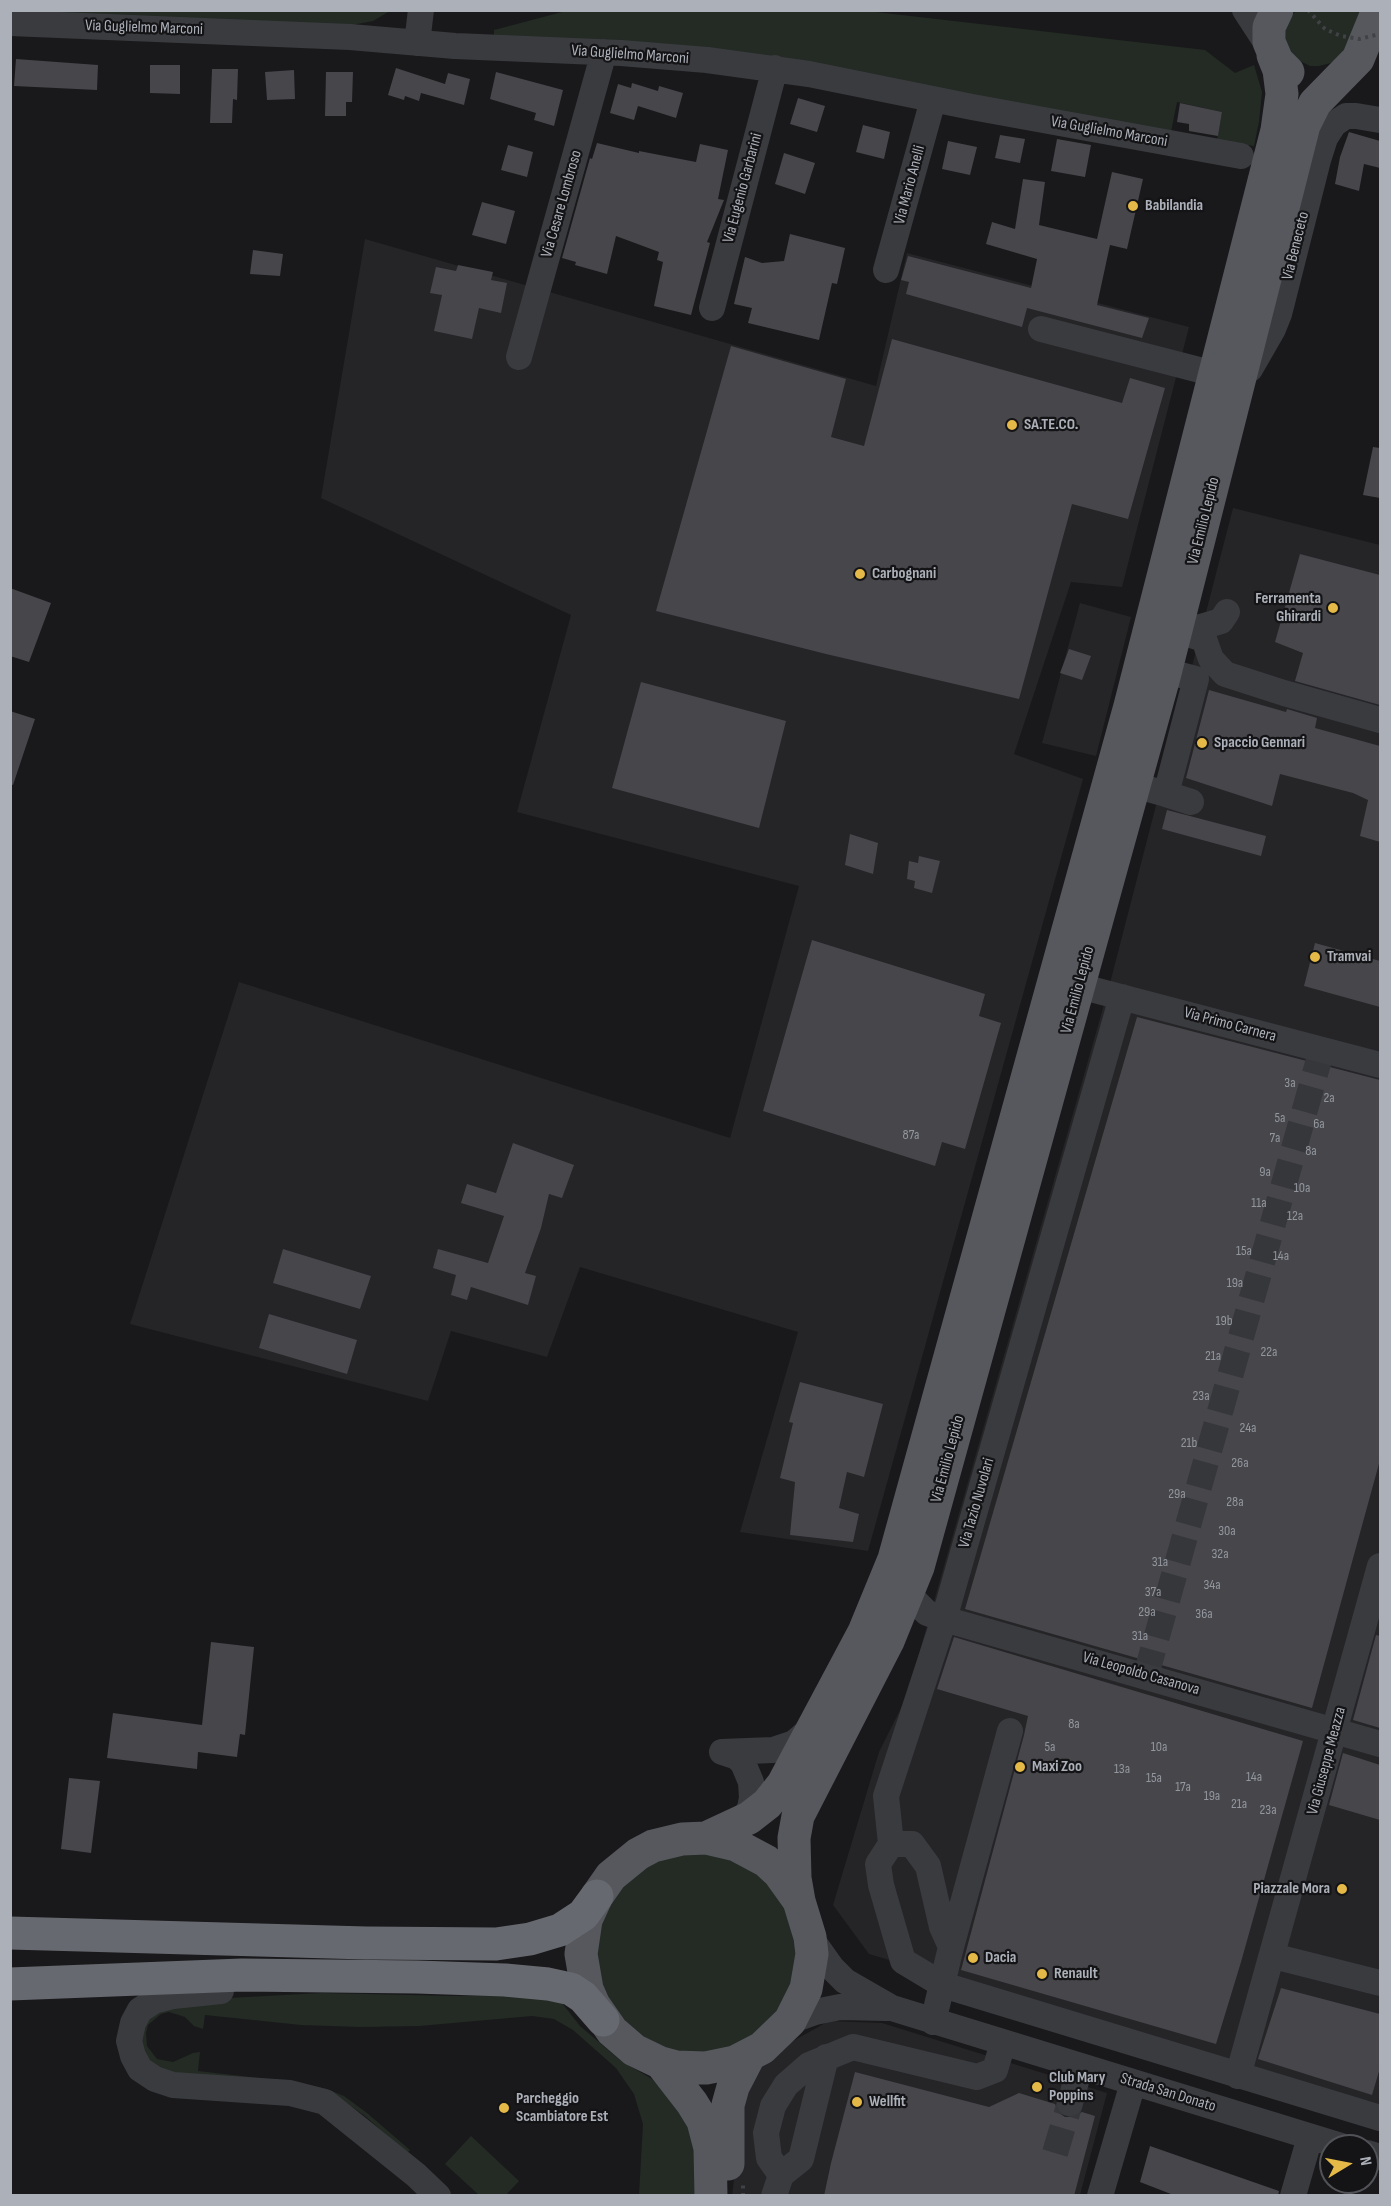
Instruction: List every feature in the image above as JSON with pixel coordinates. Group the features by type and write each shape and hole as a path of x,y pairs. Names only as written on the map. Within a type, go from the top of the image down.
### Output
{"highway":[{"path":"10,1933 496,1944 530,1939 560,1930 583,1915 597,1896"},
{"path":"10,1984 187,1976 315,1975 479,1979 564,1987 577,1993 603,2020"}],"main road":[{"name":"Via Emilio Lepido","path":"705,1838 737,1824 758,1811 774,1796 798,1759 871,1619 899,1544 1130,706 1280,120 1279,70 1268,35 1277,10"},
{"name":"Via Emilio Lepido","path":"799,1901 793,1853 798,1816 888,1641 924,1548 1164,677 1304,125 1315,103 1349,70 1362,51 1378,10"},
{"path":"1273,55 1282,67 1306,81 1330,81 1349,70"},
{"path":"705,1838 736,1845 766,1861 779,1873 799,1901 810,1937 812,1954 806,1989 790,2021 778,2034 749,2056 735,2062 706,2068 676,2067 661,2063 634,2050 603,2020 587,1989 582,1954 586,1920 597,1896 611,1876 638,1854 669,1841 705,1838"},
{"path":"727,2196 728,2105 733,2087 749,2056"},
{"path":"661,2063 703,2121 710,2148 711,2196"}],"street":[{"path":"417,43 421,10"},
{"path":"1245,10 1273,55"},
{"name":"Via Guglielmo Marconi","path":"10,23 314,35 698,59 775,68 933,100 1241,156"},
{"name":"Via Cesare Lombroso","path":"519,357 604,52"},
{"name":"Via Eugenio Garbarini","path":"712,308 775,68"},
{"name":"Via Mario Anelli","path":"886,270 933,100"},
{"name":"Via Beneceto","path":"1232,411 1245,378 1279,314 1325,138 1334,124 1346,116 1380,120"},
{"path":"1041,328 1215,374"},
{"path":"1177,627 1201,627 1221,621 1227,612"},
{"path":"1177,627 1188,634 1204,639 1211,659 1225,674 1380,720"},
{"path":"1164,677 1177,674 1245,693"},
{"path":"1166,794 1196,679"},
{"path":"1134,785 1191,802"},
{"name":"Via Primo Carnera","path":"1079,986 1380,1065"},
{"name":"Via Tazio Nuvolari","path":"891,1844 886,1796 944,1619 1122,997"},
{"name":"Via Giuseppe Meazza","path":"1238,2076 1380,1566"},
{"name":"Via Leopoldo Casanova","path":"908,1594 927,1613 944,1619 1146,1675 1380,1744"},
{"name":"Via Emilio Lepido","path":"737,1824 744,1819 750,1808 751,1782 743,1763 737,1757 722,1752 762,1752 786,1746 807,1733 821,1714"},
{"path":"933,2022 1010,1731"},
{"path":"951,1947 942,1927 928,1866 912,1844 891,1844 878,1864 881,1885 903,1961 943,1986 1380,2118"},
{"name":"Strada San Donato","path":"810,1937 832,1968 846,1981 892,2008 1319,2140"},
{"path":"1273,1956 1380,1983"},
{"path":"315,1975 249,1991 197,1992 154,2001 140,2010 133,2023 129,2041 133,2056 140,2069 155,2079 173,2085 290,2093 325,2102 416,2175 438,2196"},
{"name":"Strada San Donato","path":"790,2021 815,2012 840,2007 892,2008"},
{"path":"778,2185 769,2158 766,2133 773,2106 786,2085 809,2065 853,2047 977,2077 995,2070 1003,2043"},
{"path":"778,2185 801,2159 826,2057"},
{"path":"1070,2103 1080,2067"},
{"path":"1100,2196 1133,2083"},
{"path":"1293,2196 1310,2137"}],"path":[{"path":"1308,10 1325,29 1341,36 1359,39 1380,34"}],"shaded area":[{"path":"11,10 390,11 373,21 352,25 110,20 79,13 56,18"},
{"path":"566,11 867,11 1205,50 1235,73 1254,65 1262,92 1259,122 1254,146 1217,140 1222,112 1177,102 1171,132 494,41 494,30"},
{"path":"1296,11 1360,11 1347,46 1335,62 1310,66 1292,55 1286,44 1285,31 1289,18"},
{"path":"365,239 876,386 907,253 1189,327 1122,587 1071,582 1014,754 1083,779 868,1551 740,1532 798,1332 580,1267 547,1357 451,1331 428,1401 130,1324 239,982 730,1138 799,886 517,812 571,615 321,498"},
{"path":"1233,508 1380,545 1380,2105 869,1954 833,1905 879,1752 907,1696 1109,987"},
{"path":"1080,603 1131,617 1096,756 1042,743"},
{"path":"696,1852 716,1854 735,1860 752,1869 774,1889 789,1914 795,1933 797,1953 795,1973 789,1992 780,2009 760,2031 735,2046 716,2052 696,2054 676,2052 657,2046 640,2037 618,2017 603,1992 597,1973 595,1953 597,1933 603,1914 612,1897 632,1875 657,1860 676,1854"},
{"path":"322,1993 521,1995 562,2003 580,2026 620,2060 652,2079 666,2091 689,2123 704,2195 639,2195 643,2124 634,2094 616,2068 573,2030 554,2019 532,2016 419,2026 360,2027 301,2025 205,2015 203,2029 194,2026 185,2017 169,2012 161,2014 148,2025 147,2046 157,2059 173,2062 200,2052 198,2071 294,2082 327,2089 344,2096 367,2113 410,2150 407,2153 365,2116 341,2099 171,2073 151,2066 137,2043 149,2017 191,2000"},
{"path":"829,2021 882,2023 1107,2093 1080,2195 732,2196 745,2085 775,2051"},
{"path":"471,2136 519,2181 506,2195 479,2195 445,2164"}],"building":[{"path":"16,59 98,65 97,90 14,86"},
{"path":"150,65 180,65 180,94 150,93"},
{"path":"396,68 445,84 448,73 470,79 464,105 421,93 419,101 405,96 404,100 388,95"},
{"path":"212,69 238,69 237,100 233,99 232,123 210,123"},
{"path":"294,70 295,99 267,100 265,72"},
{"path":"326,72 353,72 352,102 346,102 346,116 325,116"},
{"path":"496,72 563,90 554,126 534,120 536,113 490,99"},
{"path":"632,83 658,91 659,86 683,93 676,118 638,106 634,120 610,113 618,84 631,88"},
{"path":"798,98 825,106 817,132 790,124"},
{"path":"1180,103 1222,112 1218,136 1189,131 1189,124 1177,122"},
{"path":"863,125 890,132 884,159 856,152"},
{"path":"1349,132 1380,141 1380,168 1364,164 1359,191 1335,184 1340,157"},
{"path":"1000,135 1025,139 1020,163 995,158"},
{"path":"1057,139 1091,145 1085,177 1051,171"},
{"path":"948,141 977,147 970,175 942,169"},
{"path":"597,143 639,153 639,151 696,162 700,144 728,150 718,199 724,200 707,242 710,243 691,315 654,306 663,262 657,260 659,252 616,236 607,274 575,265 576,262 562,258 590,158 592,159"},
{"path":"508,145 533,152 527,177 501,170"},
{"path":"784,153 815,163 805,194 775,184"},
{"path":"1112,172 1143,179 1127,249 1110,245 1097,305 1149,318 1142,338 1027,308 1022,327 906,294 909,282 901,280 908,256 1031,288 1037,259 986,244 992,222 1015,229 1023,179 1045,182 1039,225 1097,239"},
{"path":"482,202 515,211 506,244 472,235"},
{"path":"790,234 845,248 837,284 832,283 819,340 748,323 752,308 734,304 745,257 762,263 784,261"},
{"path":"253,250 283,254 280,276 250,274"},
{"path":"458,265 493,272 491,280 507,283 501,313 479,308 472,339 434,331 442,295 430,293 436,267 456,271"},
{"path":"892,339 1122,403 1130,378 1165,388 1128,519 1072,504 1019,699 656,611 731,346 846,379 831,437 864,446"},
{"path":"1373,447 1380,448 1380,498 1363,495"},
{"name":"Ferramenta Ghirardi","path":"1300,554 1380,575 1380,705 1295,681 1303,653 1275,642"},
{"path":"10,588 51,603 29,662 10,656"},
{"path":"1069,649 1091,656 1082,680 1060,673"},
{"path":"641,682 786,721 759,828 612,788"},
{"path":"1209,690 1286,712 1287,709 1317,718 1315,728 1380,746 1380,842 1360,836 1368,800 1353,793 1280,774 1272,806 1186,778"},
{"path":"10,711 35,719 13,785 10,784"},
{"path":"1167,810 1266,836 1261,856 1162,829"},
{"path":"850,834 878,843 873,874 845,865"},
{"path":"919,856 940,861 932,893 914,888 915,881 907,879 909,861 918,863"},
{"path":"812,940 985,994 979,1016 1001,1023 965,1149 942,1142 935,1166 763,1111"},
{"path":"1315,943 1380,961 1380,1007 1304,986"},
{"path":"1137,1017 1380,1080 1380,1460 1312,1708 965,1609"},
{"path":"513,1143 574,1165 562,1198 549,1194 541,1228 525,1273 536,1276 528,1305 471,1287 467,1300 451,1295 456,1275 433,1268 438,1249 488,1263 504,1216 461,1203 467,1184 496,1193"},
{"path":"283,1249 371,1276 360,1309 273,1283"},
{"path":"269,1314 357,1340 347,1374 259,1348"},
{"path":"800,1382 883,1404 864,1477 847,1472 839,1508 859,1514 853,1542 790,1535 795,1482 780,1478 793,1423 789,1422"},
{"path":"1376,1635 1380,1636 1380,1728 1353,1720"},
{"path":"954,1637 1303,1741 1216,2044 961,1970 1028,1716 937,1689"},
{"path":"211,1642 254,1647 245,1735 240,1734 237,1757 198,1752 197,1769 107,1758 113,1713 202,1725"},
{"path":"1343,1753 1380,1765 1380,1820 1329,1805"},
{"path":"69,1778 100,1781 91,1853 61,1849"},
{"path":"1281,1988 1380,2014 1380,2068 1372,2095 1258,2059"},
{"path":"855,2072 989,2107 1019,2093 1055,2104 1059,2113 1065,2117 1074,2117 1082,2112 1095,2116 1074,2196 824,2196"},
{"path":"1150,2146 1279,2191 1278,2196 1176,2196 1140,2182"}],"tunnel":[{"path":"1146,1675 1322,1049"},
{"path":"1055,2153 1070,2103"}],"place":[{"name":"Babilandia","path":"1133,206"},
{"name":"SA.TE.CO.","path":"1012,425"},
{"name":"Carbognani","path":"860,574"},
{"name":"Ferramenta Ghirardi","path":"1333,608"},
{"name":"Spaccio Gennari","path":"1202,743"},
{"name":"Tramvai","path":"1315,957"},
{"name":"Maxi Zoo","path":"1020,1767"},
{"name":"Piazzale Mora","path":"1342,1889"},
{"name":"Dacia","path":"973,1958"},
{"name":"Renault","path":"1042,1974"},
{"name":"Club Mary Poppins","path":"1037,2087"},
{"name":"Wellfit","path":"857,2102"},
{"name":"Parcheggio Scambiatore Est","path":"504,2108"}]}
